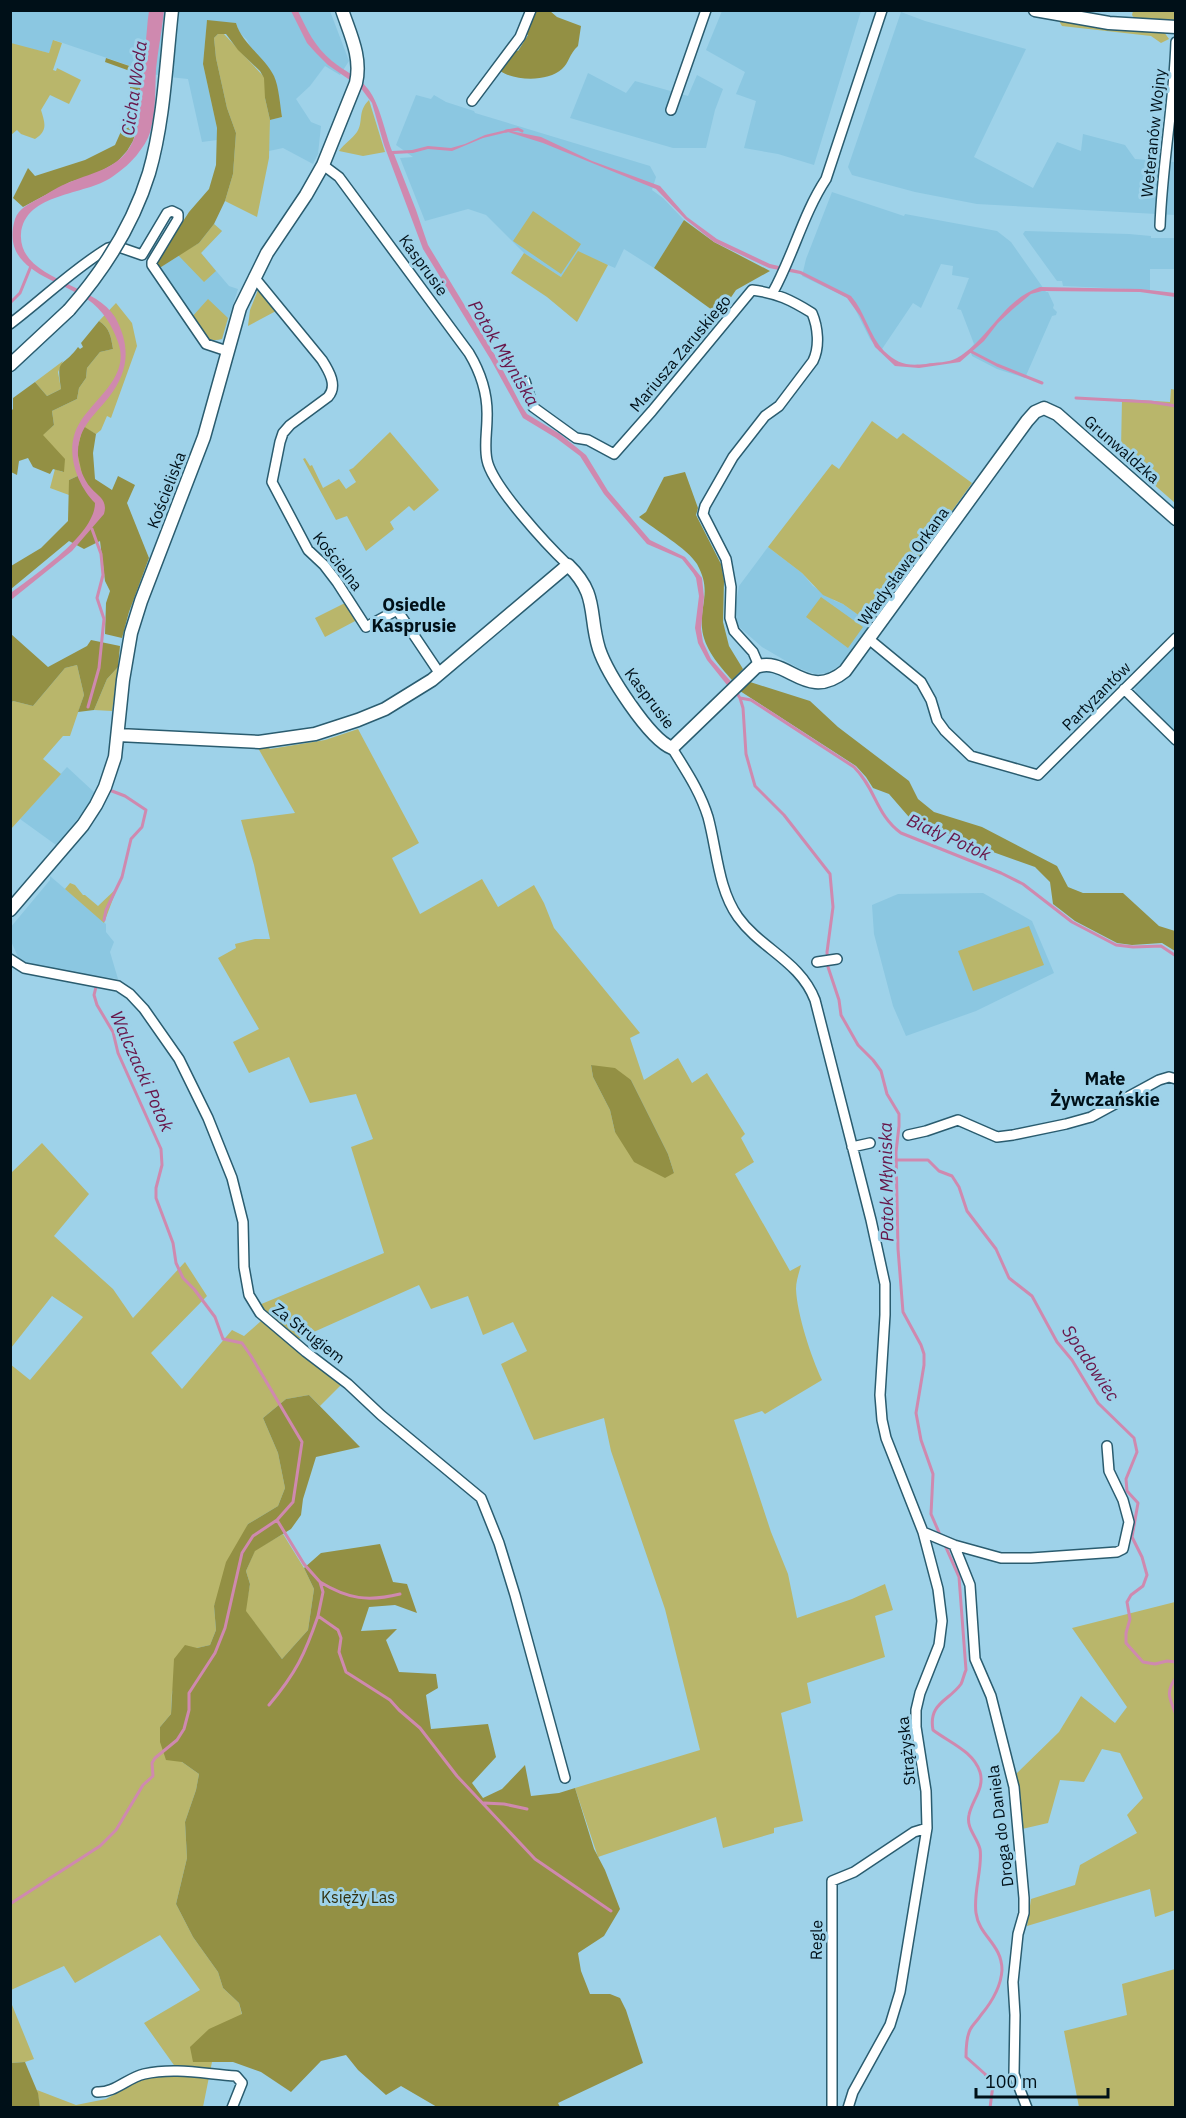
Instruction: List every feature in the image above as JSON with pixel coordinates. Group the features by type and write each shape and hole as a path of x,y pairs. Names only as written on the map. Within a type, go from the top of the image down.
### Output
{"street":[{"path":"11,364 69,310 99,274 132,218 146,182 159,124 172,10"},
{"name":"Kościeliska","path":"10,910 91,813 109,778 118,735 126,661 138,611 204,437 240,308 267,253 323,165 356,82 357,55 342,10"},
{"path":"472,101 520,37 531,10"},
{"path":"671,110 706,10"},
{"path":"672,748 702,721 741,680 759,666 753,652 734,631 730,618 730,587 726,559 703,514 705,506 733,457 765,416 779,406 816,354 817,338 812,314 773,292 787,266 817,193 826,179 882,10"},
{"path":"1035,10 1083,20 1176,27"},
{"path":"1128,10 1131,25"},
{"name":"Weteranów Wojny","path":"1160,226 1161,182 1169,130 1176,42"},
{"name":"Kasprusie","path":"323,165 339,177 472,357 480,373 486,398 486,452 490,470 540,536 582,580 589,593 598,647 610,672 637,714 665,745 672,748 703,802 725,888 735,912 750,932 795,968 814,996 885,1284"},
{"path":"10,324 32,308 50,290 112,246 142,255 167,213 172,211 178,214 178,219 152,265 206,344 227,351"},
{"name":"Kościelna","path":"254,277 322,360 334,387 328,397 305,412 283,433 272,482 308,550 337,582 366,627 397,610 440,674"},
{"name":"Mariusza Zaruskiego","path":"525,381 533,407 576,438 588,440 614,454 752,290 773,292"},
{"path":"10,349 14,354 11,364"},
{"name":"Władysława Orkana","path":"759,666 772,665 805,681 824,682 845,671 870,640 1027,422 1034,413 1044,408"},
{"name":"Grunwaldzka","path":"1044,408 1057,414 1176,519"},
{"path":"118,735 267,742 334,729 377,713 407,697 440,674 568,565"},
{"name":"Partyzantów","path":"870,640 921,682 932,700 938,720 945,731 971,756 1038,775 1176,638"},
{"path":"1124,689 1176,740"},
{"name":"Za Strugiem","path":"10,958 24,968 118,986 130,994 144,1009 179,1059 208,1118 232,1178 243,1222 244,1267 249,1295 260,1313 348,1384 381,1415 481,1498 499,1543 565,1778"},
{"path":"817,962 837,958"},
{"path":"908,1135 958,1120 997,1137 1013,1135 1079,1121 1105,1110 1159,1080 1169,1077 1176,1080"},
{"path":"852,1148 870,1143"},
{"name":"Strążyska","path":"848,2108 853,2092 887,2032 896,2008 927,1828 925,1781 915,1727 916,1710 920,1693 939,1646 942,1622 938,1589 923,1532 886,1438 882,1420 880,1395 886,1309 885,1284"},
{"path":"923,1532 951,1544 1001,1558 1118,1552 1123,1548 1129,1522 1123,1500 1109,1471 1107,1446"},
{"name":"Droga do Daniela","path":"951,1544 970,1585 975,1659 992,1696 1014,1787 1024,1898 1024,1913 1018,1934 1013,1983 1014,2073 1027,2108"},
{"name":"Regle","path":"832,2108 830,2080 832,1881 854,1872 915,1832 927,1828"},
{"path":"97,2092 106,2092 142,2075 181,2070 236,2076 242,2083 232,2108"}],"shaded area":[{"path":"11,11 330,11 349,61 340,75 325,66 310,86 296,99 311,122 321,126 318,154 313,164 283,148 269,151 270,120 282,117 274,76 253,52 247,40 239,32 236,23 207,21 203,64 217,128 217,140 202,142 188,79 160,76 54,40 49,53 11,44"},
{"path":"149,11 164,11 156,69 154,114 145,144 123,169 112,177 101,183 58,197 33,210 25,220 21,234 23,249 31,261 59,280 91,296 115,317 124,338 126,358 116,387 89,421 79,442 78,461 81,471 85,480 104,502 104,514 72,551 11,600 11,593 48,565 74,541 92,515 95,503 82,486 74,466 72,444 79,424 115,377 121,355 113,330 98,308 23,261 16,250 13,236 15,219 19,212 28,205 62,186 106,168 128,150 138,125 141,71"},
{"path":"291,11 298,11 312,38 326,56 368,89 379,110 392,151 428,146 451,148 506,130 541,137 592,161 660,186 687,217 717,239 770,264 801,271 851,296 879,345 889,355 903,363 913,365 954,360 978,341 1005,310 1027,293 1040,287 1141,289 1175,293 1175,297 1140,292 1042,291 1031,294 1013,309 984,341 960,362 919,368 895,366 875,347 860,316 847,298 800,274 769,268 714,242 685,219 656,189 543,143 508,132 483,138 452,151 428,149 394,154 428,245 496,357 527,414 560,434 586,455 608,491 650,540 685,557 702,578 703,642 711,659 735,686 731,690 707,660 698,643 695,628 699,596 693,573 682,559 647,544 604,494 580,456 523,418 491,360 423,249 384,145 372,103 360,87 328,65 307,43"},
{"path":"722,11 861,11 814,165 778,154 744,148 756,101 736,94 745,72 706,50"},
{"path":"1133,11 1174,11 1175,22 1135,19 1132,15"},
{"path":"901,12 925,21 1026,49 974,157 1033,188 1057,142 1081,151 1083,134 1125,145 1135,159 1175,162 1175,215 977,204 915,192 852,175 848,167"},
{"path":"1059,21 1164,32 1169,39 1161,43 1151,36 1062,26"},
{"path":"223,33 265,78 265,98 270,120 269,158 257,217 225,201 233,174 236,133 227,108 216,58 214,38"},
{"path":"53,40 62,43 53,70 56,71 57,68 81,80 69,104 50,95 41,110 44,130 39,136 35,139 17,130 11,135 11,43 49,53"},
{"path":"588,73 626,93 635,81 688,96 697,75 723,89 715,110 706,148 673,148 570,118"},
{"path":"416,95 431,99 434,95 475,113 650,166 656,177 652,190 684,220 654,268 624,249 615,268 578,252 561,277 524,253 486,215 468,209 425,221 400,158 413,157 396,145"},
{"path":"369,100 385,152 363,156 339,151 357,132 363,109"},
{"path":"832,192 904,216 905,214 997,231 1011,242 1048,292 1054,305 1053,308 1057,312 1052,316 1025,378 997,369 972,356 970,349 974,344 961,310 957,309 969,278 952,275 953,266 941,264 921,308 913,303 880,352 870,339 850,299 802,276 806,259"},
{"path":"533,211 581,244 561,274 513,241"},
{"path":"214,224 222,231 201,253 229,286 238,289 222,339 214,341 205,338 158,269 199,243"},
{"path":"214,224 222,231 201,253 216,271 204,282 178,255 199,243"},
{"path":"1025,231 1129,234 1151,236 1151,238 1175,238 1175,269 1150,269 1150,290 1063,286 1062,281 1057,281 1023,234"},
{"path":"578,251 608,265 577,322 547,297 511,273 524,253 561,277"},
{"path":"258,290 276,311 248,326 250,310"},
{"path":"208,299 228,318 222,339 207,338 191,318"},
{"path":"116,303 132,323 137,346 111,418 107,416 101,430 96,434 83,427 82,474 69,480 69,495 50,488 55,469 63,472 42,435 54,425 52,411 77,399 79,388 86,378 87,368 100,352 113,349 108,330 99,321"},
{"path":"63,361 58,372 61,389 47,396 35,382"},
{"path":"1171,389 1176,390 1175,503 1118,453 1121,449 1122,399 1170,402"},
{"path":"872,421 897,439 903,433 972,483 871,624 843,604 823,595 802,573 768,547 832,464 839,469"},
{"path":"390,432 439,490 414,511 409,506 390,522 394,529 366,551 347,516 336,520 303,459 305,458 310,466 312,465 323,488 339,479 346,489 356,482 349,470"},
{"path":"768,547 802,573 813,586 871,624 839,666 827,673 815,674 798,668 762,647 738,626 735,609 739,586"},
{"path":"821,597 863,627 848,648 806,617"},
{"path":"347,602 357,620 325,637 315,618"},
{"path":"1175,642 1175,734 1137,696 1134,684"},
{"path":"77,665 84,695 70,736 63,736 43,759 61,774 11,829 11,703 13,701 33,706 65,668"},
{"path":"118,667 112,711 94,710 107,679"},
{"path":"358,729 419,843 392,858 420,914 482,879 498,907 534,885 554,928 640,1033 630,1038 644,1080 678,1058 692,1083 707,1073 745,1134 741,1138 754,1162 735,1174 790,1271 801,1265 796,1286 799,1311 809,1348 822,1380 765,1414 762,1411 734,1420 771,1532 788,1574 797,1618 852,1599 885,1584 893,1610 875,1616 885,1657 807,1683 811,1703 781,1713 803,1821 774,1828 774,1833 723,1848 716,1817 598,1857 575,1788 700,1750 665,1609 611,1451 604,1418 534,1440 501,1364 527,1351 513,1322 483,1335 468,1296 431,1309 419,1285 298,1339 279,1326 259,1305 384,1253 351,1147 373,1139 356,1094 310,1103 289,1057 249,1073 233,1042 259,1029 218,958 236,948 235,944 255,939 270,939 254,865 241,820 295,813 258,748 268,747 270,749 325,740","holes":["591,1065 631,1080 668,1154 674,1173 615,1132 610,1110 593,1077"]},
{"path":"67,767 95,793 85,810 56,845 20,819"},
{"path":"50,876 106,924 106,932 114,942 110,952 118,979 30,966 18,957 11,941 10,928 50,880"},
{"path":"70,883 98,906 117,888 104,923 65,889"},
{"path":"983,893 1032,921 1054,973 976,1011 906,1036 893,1006 874,934 872,905 898,894"},
{"path":"1029,926 1044,965 973,991 958,951"},
{"path":"42,1143 89,1194 54,1236 113,1289 133,1318 185,1262 207,1296 151,1353 182,1389 232,1330 244,1336 261,1321 342,1384 320,1406 309,1395 286,1399 263,1418 278,1453 285,1488 278,1506 248,1524 214,1606 216,1630 210,1645 197,1648 172,1692 171,1714 160,1727 182,1762 199,1774 185,1822 187,1858 176,1904 193,1937 218,1972 223,1988 239,2003 242,2015 193,2062 212,2062 203,2107 40,2107 37,2090 76,2105 106,2099 142,2079 181,2075 144,2023 200,1990 160,1935 75,1983 64,1966 11,1990 10,1364 30,1380 83,1317 52,1296 11,1348 11,1173"},
{"path":"283,1534 314,1589 308,1630 282,1659 245,1611 250,1584 246,1571 255,1550"},
{"path":"1175,1602 1175,1910 1155,1917 1150,1889 1027,1926 1031,1899 1075,1885 1080,1865 1137,1833 1127,1815 1143,1798 1120,1753 1102,1749 1084,1782 1060,1780 1048,1823 1022,1829 1015,1775 1059,1732 1081,1696 1115,1723 1127,1707 1072,1628"},
{"path":"1175,1969 1175,2107 1079,2107 1064,2031 1127,2015 1122,1984"},
{"path":"10,2000 34,2059 25,2062 11,2063"}],"green space":[{"path":"534,11 550,11 557,17 581,26 578,46 564,67 549,76 531,79 514,77 500,71 515,49 518,51 528,35 524,33"},
{"path":"207,20 236,23 243,37 274,76 282,117 270,120 265,98 264,78 260,71 238,50 226,34 218,34 214,38 216,58 227,108 236,133 233,174 225,201 214,224 199,243 158,269 156,263 189,212 209,189 216,165 217,128 203,64"},
{"path":"106,58 141,70 138,125 133,141 117,162 96,174 70,182 23,207 13,198 28,168 35,176 85,160 115,145 130,111 130,71 105,62"},
{"path":"684,220 714,242 770,271 736,290 719,315 654,268"},
{"path":"99,321 108,330 113,349 100,352 87,368 86,378 79,388 77,399 52,411 54,425 43,435 65,459 64,472 53,469 50,474 33,467 28,458 19,461 17,475 11,472 10,412 13,409 13,398 35,382 47,396 61,389 60,367 78,347 80,349 83,347 81,343"},
{"path":"83,426 96,434 93,453 95,479 112,490 118,476 135,485 127,503 149,558 122,638 105,634 106,603 110,591 105,581 100,541 84,549 69,541 11,589 11,566 41,548 68,521 69,480 82,474 77,451"},
{"path":"685,472 698,508 696,515 721,564 724,581 723,622 729,646 743,669 732,680 713,656 703,636 705,590 697,564 679,546 639,517 646,512 664,477"},
{"path":"11,634 48,667 87,646 91,640 120,646 118,667 107,679 94,710 78,712 84,695 77,665 65,668 33,706 13,701 11,703"},
{"path":"747,681 810,701 838,727 909,781 918,799 934,812 982,827 1057,866 1068,887 1083,893 1123,893 1159,926 1175,931 1175,951 1162,943 1132,945 1117,943 1075,921 1053,904 1050,882 1035,867 915,824 889,794 873,788 856,766 740,691"},
{"path":"591,1065 615,1068 631,1080 668,1154 674,1173 665,1178 634,1162 615,1132 610,1110 593,1077"},
{"name":"Księży Las","path":"309,1395 360,1447 316,1457 303,1499 301,1515 291,1529 255,1551 246,1571 250,1584 246,1611 282,1659 308,1630 314,1589 304,1568 321,1553 380,1544 393,1582 407,1584 417,1613 395,1605 369,1607 361,1631 397,1629 386,1640 399,1672 436,1674 438,1688 426,1695 431,1729 488,1724 496,1757 472,1783 483,1798 502,1789 525,1765 531,1796 559,1793 575,1788 594,1849 620,1909 604,1936 578,1953 581,1971 590,1994 610,1994 620,1998 643,2063 558,2103 560,2107 437,2107 401,2086 386,2095 358,2070 346,2055 321,2061 291,2092 261,2072 233,2062 193,2062 190,2047 209,2029 242,2014 239,2003 223,1988 218,1972 193,1937 176,1904 187,1858 185,1822 199,1774 182,1762 166,1760 160,1742 160,1727 171,1714 174,1659 185,1645 197,1648 210,1645 216,1630 214,1606 226,1562 248,1524 278,1506 285,1488 278,1453 263,1418 286,1399"},
{"path":"25,2062 38,2093 40,2107 11,2107 11,2063"}],"waterway":[{"path":"506,131 518,129 522,131"},
{"path":"10,303 20,293 31,266"},
{"path":"970,351 997,365 1042,383"},
{"path":"1076,398 1151,402 1176,406"},
{"name":"Walczacki Potok","path":"88,707 99,668 104,619 97,598 103,575 101,554 92,529"},
{"name":"Potok Młyniska","path":"736,692 743,708 746,754 755,786 784,815 830,874 833,907 827,952 828,967 839,1000 841,1015 858,1045 881,1071 887,1094 899,1114 896,1152 898,1249 903,1312 924,1354 916,1413 921,1440 933,1474 931,1514 941,1537"},
{"name":"Biały Potok","path":"740,698 751,700 854,767 867,784 886,818 901,833 1023,884 1072,922 1116,945 1161,946 1176,956"},
{"name":"Walczacki Potok","path":"104,920 106,910 122,877 131,839 142,827 146,810 125,796 112,791"},
{"name":"Walczacki Potok","path":"10,1904 100,1846 116,1830 143,1785 153,1776 152,1763 155,1758 177,1740 184,1729 189,1710 189,1693 215,1653 225,1628 242,1553 253,1536 277,1520 293,1502 302,1442 242,1343 223,1339 215,1317 183,1278 176,1263 173,1243 156,1198 162,1165 161,1149 118,1053 113,1032 97,1005 94,995 96,987"},
{"name":"Spadowiec","path":"896,1160 928,1160 939,1171 952,1176 959,1187 967,1211 996,1249 1009,1278 1032,1296 1057,1342 1072,1360 1098,1403 1134,1438 1137,1452 1126,1479 1127,1491 1138,1503 1132,1537 1142,1557 1147,1575 1143,1586 1131,1595 1127,1602 1130,1619 1126,1643 1143,1662 1155,1664 1167,1661 1176,1662"},
{"path":"277,1520 304,1564 320,1582 323,1592 318,1616 338,1630 341,1638 339,1652 346,1672 390,1700 420,1728 457,1776 535,1859 611,1911"},
{"name":"Potok Młyniska","path":"944,1543 959,1577 966,1670 961,1684 936,1708 932,1721 933,1730 972,1758 981,1778 980,1789 968,1820 979,1845 981,1856 975,1905 978,1921 998,1953 1002,1970 995,1994 969,2033 966,2057 985,2074 993,2085 990,2108"},
{"path":"320,1582 340,1592 359,1597 378,1598 400,1594"},
{"path":"269,1705 299,1663 318,1616"},
{"name":"Spadowiec","path":"1176,1678 1169,1692 1176,1715"},
{"path":"484,1803 527,1809"}],"district":[{"name":"Osiedle Kasprusie","path":"414,614"},
{"name":"Małe Żywczańskie","path":"1105,1088"}],"water label":[{"name":"Cicha Woda","path":"134,88"}]}
